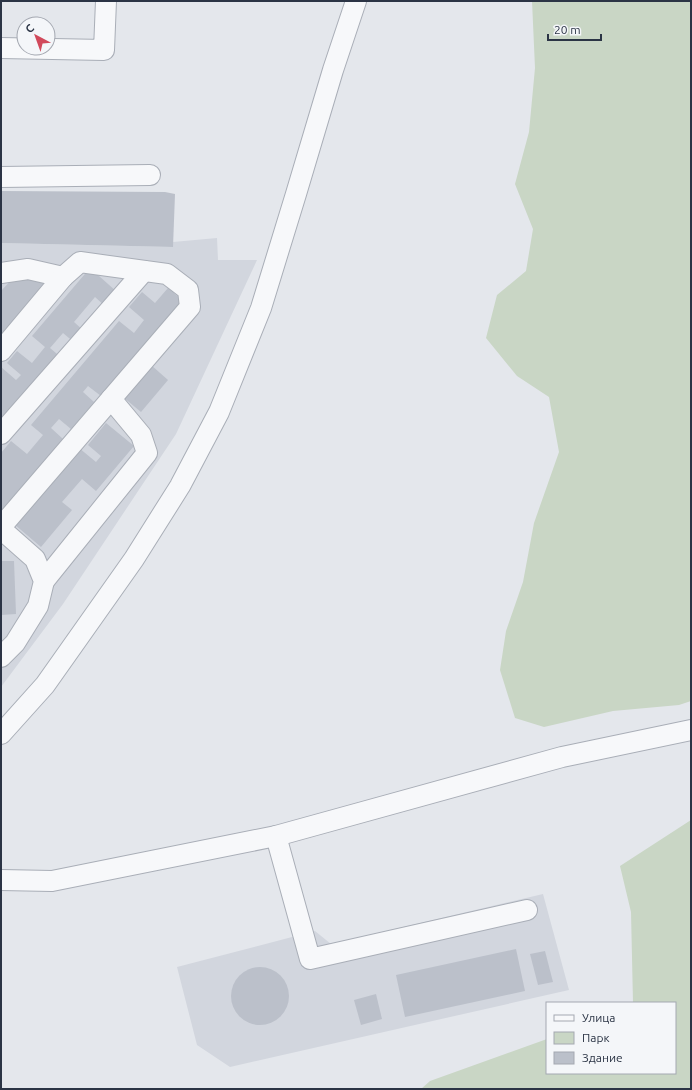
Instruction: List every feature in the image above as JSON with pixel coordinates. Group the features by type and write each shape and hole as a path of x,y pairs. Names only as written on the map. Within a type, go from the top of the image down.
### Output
{"street":[{"path":"1,48 104,50 106,1"},
{"path":"1,734 45,685 134,559 180,486 219,412 260,308 333,70 356,1"},
{"path":"1,177 150,176"},
{"path":"1,351 63,277 80,262 166,274 188,290 190,307 1,528 35,559 44,581"},
{"path":"1,273 28,269 63,277"},
{"path":"1,434 144,271"},
{"path":"1,657 15,643 38,606 44,581 147,453 141,435 111,399"},
{"path":"1,880 52,881 276,836 562,757 691,730"},
{"path":"276,836 310,959 528,910"}],"shaded area":[{"path":"217,238 218,260 257,260 176,434 63,604 1,687 1,243 173,247 173,242"},
{"path":"543,894 569,990 230,1067 197,1045 177,967 315,931 331,944"}],"green space":[{"path":"532,1 691,1 691,701 679,705 613,711 544,727 515,718 500,670 506,631 523,582 534,523 559,452 549,397 517,376 486,338 497,295 526,271 533,229 515,184 529,132 535,68"},
{"path":"691,820 691,1089 421,1089 430,1081 546,1039 546,1074 676,1074 676,1002 633,1002 631,912 620,866"}],"building":[{"path":"1,191 165,192 175,194 173,247 1,243"},
{"path":"90,268 117,292 105,306 95,297 74,322 85,332 75,343 63,333 50,348 63,359 1,433 1,367 16,380 21,375 7,363 17,351 32,363 45,347 32,336"},
{"path":"16,275 53,285 1,346 1,291"},
{"path":"168,288 182,300 101,396 88,386 83,392 94,402 71,429 59,419 51,428 63,439 1,512 1,453 11,441 27,454 43,435 31,425 119,321 134,333 144,320 129,307 142,292 155,303"},
{"path":"151,365 168,380 141,412 123,397"},
{"path":"106,423 134,446 96,491 82,479 62,502 72,510 41,547 14,524 79,448 96,462 101,456 88,445"},
{"path":"1,561 14,561 16,614 1,615"},
{"path":"516,949 525,991 405,1017 396,975"},
{"path":"545,951 553,982 538,985 530,954"},
{"path":"260,967 271,969 284,980 287,985 289,996 287,1007 276,1020 271,1023 260,1025 249,1023 236,1012 233,1007 231,996 233,985 244,972 249,969"},
{"path":"376,994 382,1019 361,1025 354,1000"}]}
